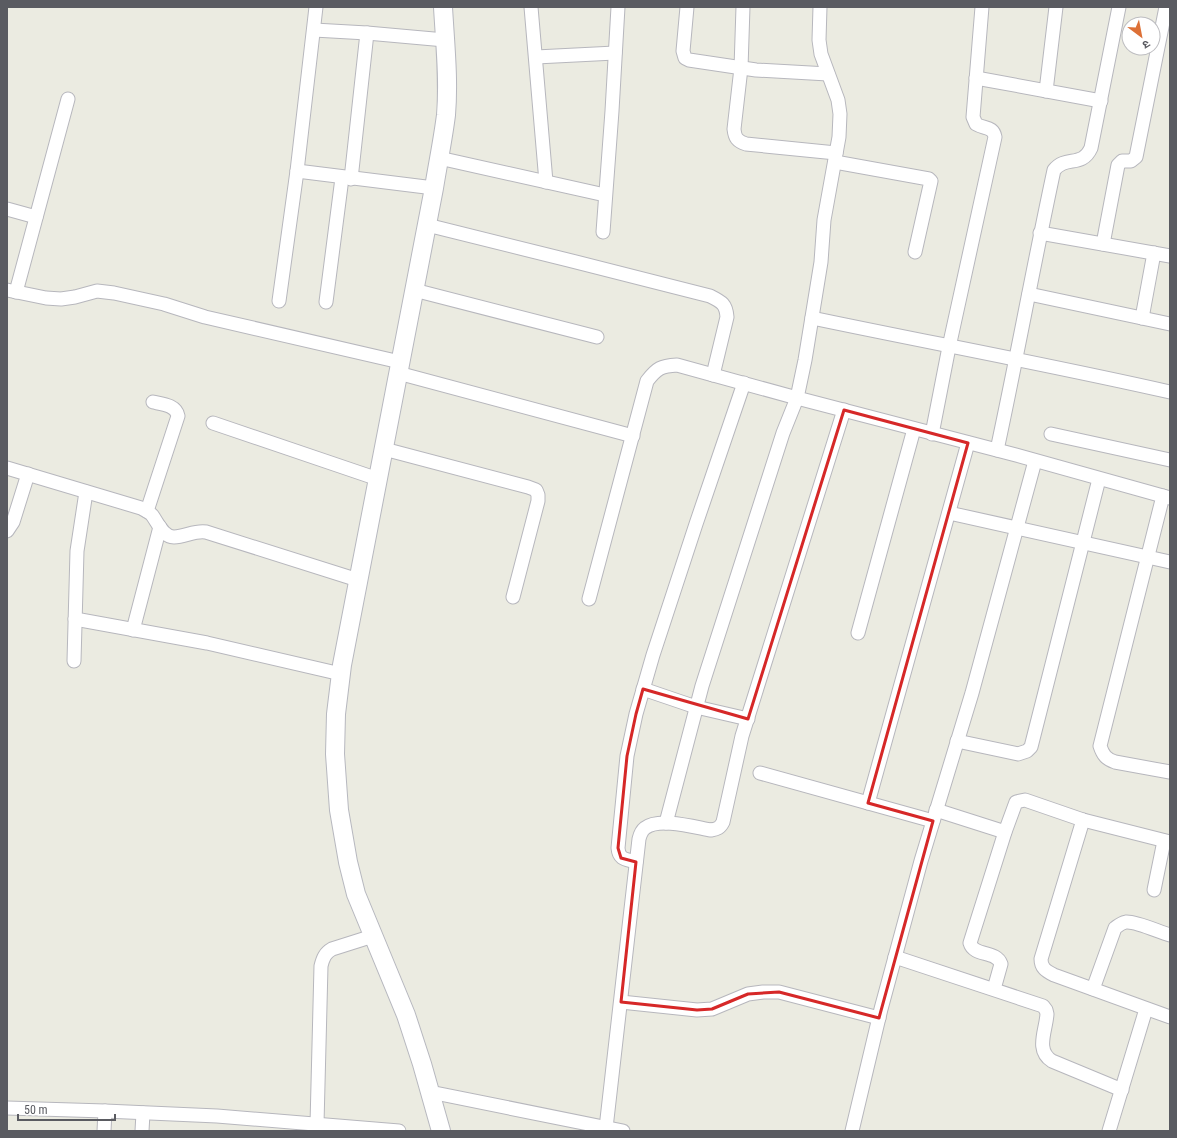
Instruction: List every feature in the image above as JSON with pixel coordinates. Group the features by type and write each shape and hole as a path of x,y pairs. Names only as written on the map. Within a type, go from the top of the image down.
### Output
{"street":[{"path":"279,301 297,172 316,7"},
{"path":"441,1131 406,1015 356,894 348,862 339,810 335,754 336,714 341,674 434,188 445,121 447,69 442,7"},
{"path":"532,7 546,182"},
{"path":"603,232 618,7"},
{"path":"687,7 683,51 685,58 689,60 741,68 781,72 828,74"},
{"path":"743,7 741,68 734,129 735,136 739,142 836,157 929,179 931,181 915,252"},
{"path":"666,823 696,707 783,433 797,398 804,365 821,262 824,220 839,137 840,114 838,100 821,54 819,40 820,7"},
{"path":"932,434 949,347 995,137 992,130 979,126 974,121 973,117 982,7"},
{"path":"1046,91 1056,7"},
{"path":"997,450 1054,170 1062,163 1085,158 1091,148 1118,7"},
{"path":"1103,244 1118,165 1122,161 1131,161 1136,157 1166,7"},
{"path":"314,30 445,40"},
{"path":"326,302 367,33"},
{"path":"536,57 615,53"},
{"path":"976,78 1101,101"},
{"path":"68,99 36,217 11,291 46,298 61,299 97,291 114,293 164,304 399,368 632,436"},
{"path":"439,158 605,196"},
{"path":"297,172 434,188"},
{"path":"7,209 36,217"},
{"path":"427,225 703,294 722,302 726,309 727,317 713,375"},
{"path":"1040,233 1170,256"},
{"path":"1142,318 1154,253"},
{"path":"414,290 597,337"},
{"path":"1029,294 1170,324"},
{"path":"812,318 1170,392"},
{"path":"589,599 647,381 655,370 664,366 677,365 932,434 1035,460 1166,497 1148,557 1100,746 1103,754 1108,760 1170,772"},
{"path":"636,862 621,858 618,848 627,756 636,714 652,656 744,383"},
{"path":"147,511 178,416 178,412 175,409 153,402"},
{"path":"606,1128 640,832 652,824 666,823 711,830 721,827 742,736 844,410"},
{"path":"214,423 378,479"},
{"path":"858,633 914,429"},
{"path":"1051,434 1170,460"},
{"path":"868,803 968,443"},
{"path":"384,449 536,490 538,501 513,597"},
{"path":"852,1131 879,1018 921,861 972,693 1035,460"},
{"path":"7,468 141,508 151,514 165,533 170,536 174,537 198,532 206,532 358,580"},
{"path":"7,531 13,522 28,474"},
{"path":"957,741 1018,754 1027,751 1031,747 1100,479"},
{"path":"74,660 77,551 86,492"},
{"path":"949,513 1170,562"},
{"path":"133,630 160,527"},
{"path":"75,619 207,643 341,674"},
{"path":"643,689 696,707 748,719"},
{"path":"760,773 868,803 935,815 1005,832"},
{"path":"994,989 1000,968 999,960 996,957 974,950 970,943 1014,805 1019,801 1025,800 1082,820 1167,842 1154,890"},
{"path":"1082,820 1041,959 1041,964 1044,970 1054,975 1170,1017"},
{"path":"1093,989 1115,928 1120,924 1128,922 1134,923 1170,935"},
{"path":"317,1124 321,966 327,951 373,936"},
{"path":"895,957 1043,1006 1048,1014 1042,1046 1047,1058 1122,1090"},
{"path":"621,1002 697,1010 712,1009 748,994 779,992 879,1018"},
{"path":"1109,1131 1146,1009"},
{"path":"430,1092 623,1131"},
{"path":"7,1108 143,1113 242,1125 317,1124 399,1131"},
{"path":"104,1131 105,1111"},
{"path":"142,1131 143,1113"}],"highlighted area":[{"path":"844,410 968,443 868,803 933,821 879,1018 779,992 748,994 712,1009 697,1010 621,1002 636,862 621,858 618,848 627,756 643,689 748,719"}]}
